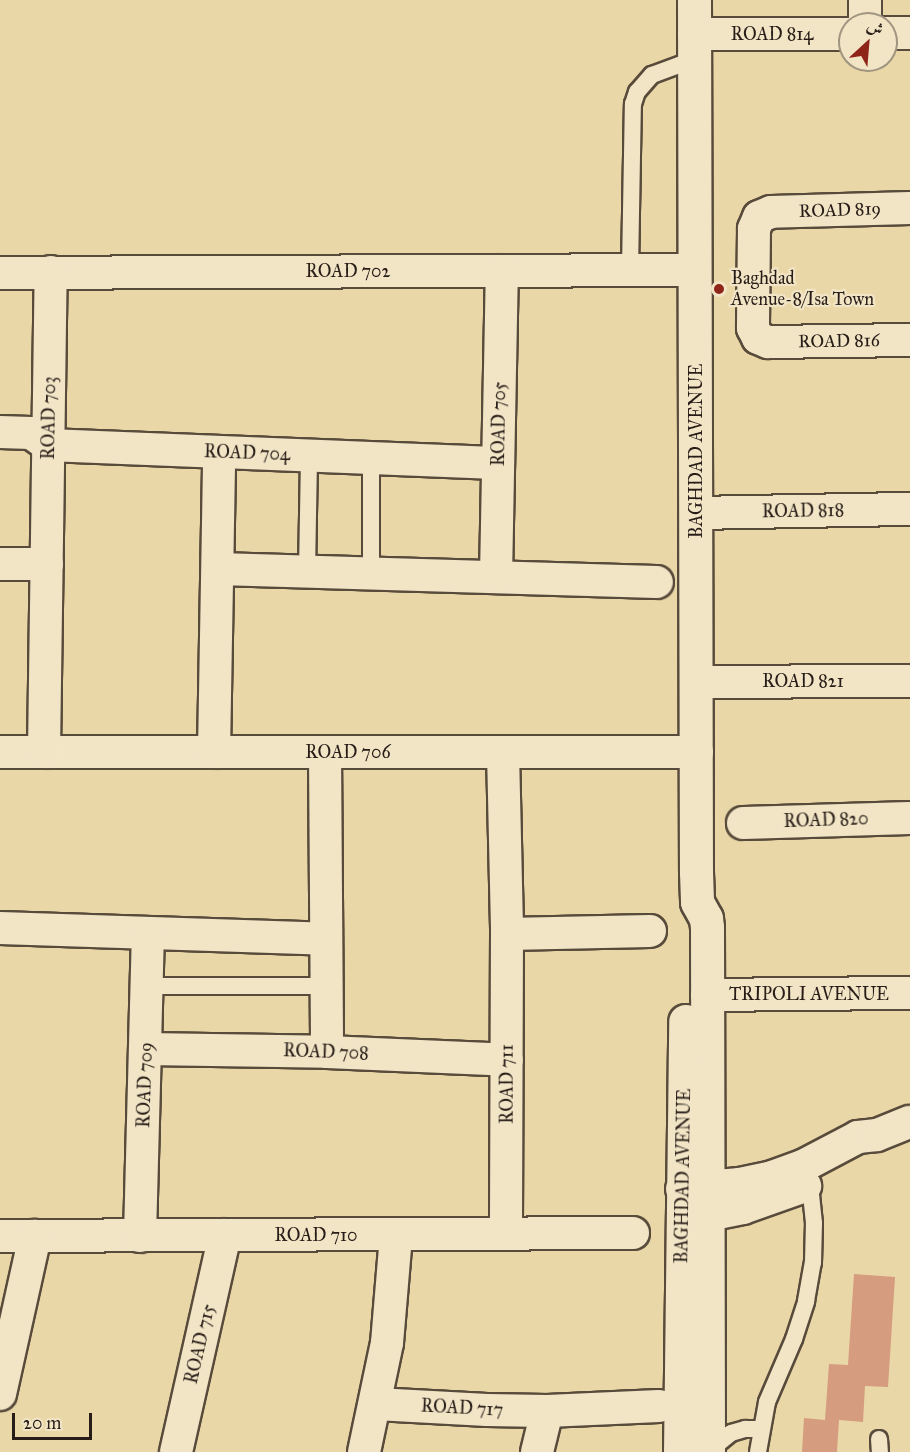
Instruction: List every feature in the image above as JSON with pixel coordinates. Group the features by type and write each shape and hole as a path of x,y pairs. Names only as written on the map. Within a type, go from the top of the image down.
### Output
{"street":[{"name":"BAGHDAD AVENUE","path":"694,0 697,902 687,926 695,1203 709,1452"},
{"name":"ROAD 814","path":"695,47 838,35"},
{"name":"ROAD 819","path":"768,342 758,338 753,328 754,229 759,217 771,212 910,208"},
{"name":"ROAD 702","path":"0,273 695,270"},
{"name":"ROAD 705","path":"496,578 502,271"},
{"name":"ROAD 703","path":"44,752 51,272"},
{"name":"ROAD 816","path":"768,342 910,340"},
{"name":"ROAD 704","path":"0,432 31,433 48,445 498,463"},
{"path":"214,752 219,452"},
{"name":"ROAD 818","path":"696,513 910,509"},
{"path":"0,564 47,564"},
{"path":"218,569 657,582"},
{"name":"ROAD 821","path":"697,682 910,681"},
{"name":"ROAD 706","path":"0,752 697,752"},
{"path":"325,752 327,1052"},
{"name":"ROAD 711","path":"503,752 507,934 506,1234"},
{"name":"ROAD 820","path":"743,823 910,818"},
{"name":"BAGHDAD AVENUE","path":"680,1452 707,995 707,927 706,918 697,902"},
{"path":"0,928 326,939"},
{"path":"507,934 650,931"},
{"name":"ROAD 709","path":"140,1236 148,934"},
{"name":"TRIPOLI AVENUE","path":"707,995 910,993"},
{"name":"ROAD 708","path":"146,1049 327,1052 507,1060"},
{"path":"695,1203 803,1166 858,1137 877,1135 910,1122"},
{"path":"695,1203 752,1205 810,1184 859,1157 877,1135"},
{"name":"ROAD 710","path":"0,1236 633,1233"},
{"name":"ROAD 715","path":"176,1452 225,1235"},
{"path":"364,1452 376,1404 387,1343 396,1235"},
{"path":"0,1394 35,1236"},
{"name":"ROAD 717","path":"376,1404 547,1411 659,1406"},
{"path":"537,1452 547,1411"}],"lane":[{"path":"630,270 633,104 637,92 652,75 695,47"},
{"path":"308,572 309,455"},
{"path":"371,458 371,574"},
{"path":"147,986 327,986"},
{"path":"758,1452 766,1402 794,1339 806,1301 813,1253 814,1223 810,1184"},
{"path":"709,1452 731,1433 745,1429 760,1429"}],"building":[{"path":"854,1274 895,1277 888,1387 865,1386 863,1422 839,1420 837,1452 802,1452 804,1418 825,1420 829,1364 848,1365"}],"place":[{"name":"Baghdad Avenue-8/Isa Town","path":"719,289"}]}
